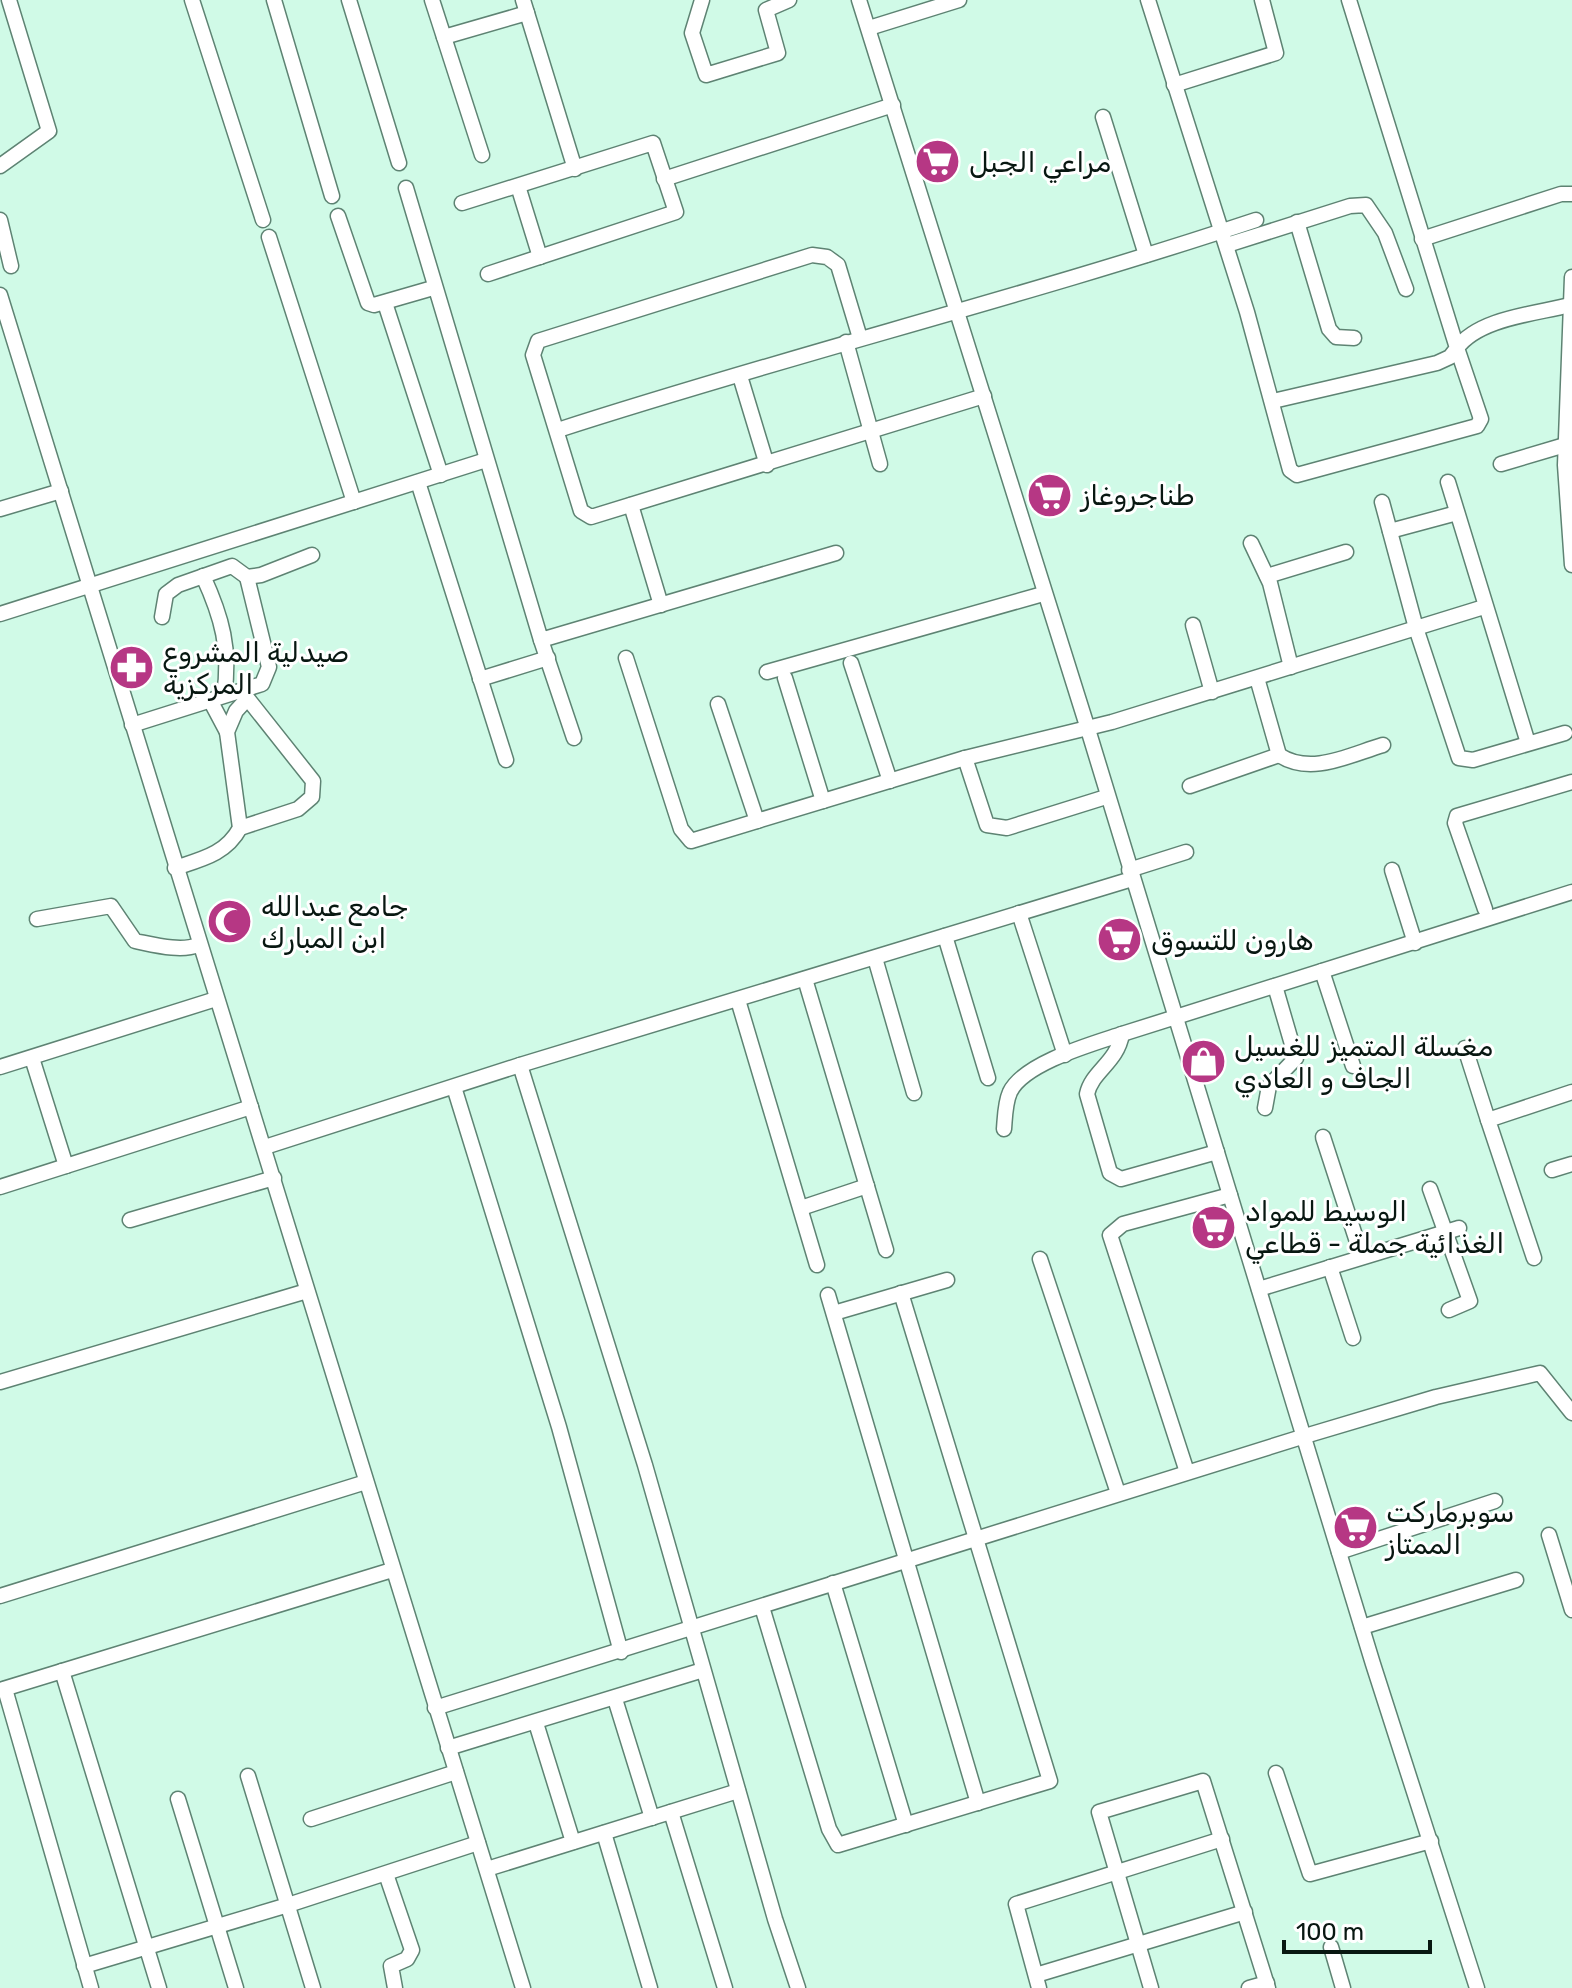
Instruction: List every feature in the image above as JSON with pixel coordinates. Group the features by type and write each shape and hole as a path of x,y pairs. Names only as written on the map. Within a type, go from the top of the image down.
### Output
{"street":[{"path":"0,166 49,131 9,0"},
{"path":"192,0 263,220"},
{"path":"274,0 332,196"},
{"path":"349,0 399,163"},
{"path":"432,0 482,155"},
{"path":"702,0 692,33 706,75 778,53 766,10 789,0"},
{"path":"859,0 959,313 1043,594 1087,726 1106,797 1362,1627 1477,1988"},
{"path":"869,28 959,0"},
{"path":"1148,0 1225,238 1290,470 1297,475 1477,426 1481,419 1349,0"},
{"path":"1174,85 1276,53 1262,0"},
{"path":"444,37 525,7 575,169"},
{"path":"664,179 893,105"},
{"path":"1103,117 1146,255"},
{"path":"462,203 653,143 676,212 488,274"},
{"path":"518,186 540,257"},
{"path":"406,188 433,288 574,738"},
{"path":"1422,239 1561,194 1572,194"},
{"path":"558,430 1146,255 1297,222 1350,206 1366,205 1385,233 1406,289"},
{"path":"338,216 368,303 385,303 433,288"},
{"path":"0,220 11,266"},
{"path":"1225,238 1256,220"},
{"path":"1297,222 1332,335 1354,338"},
{"path":"269,237 354,502"},
{"path":"880,464 872,431 838,265 827,257 812,255 538,341 533,355 585,515 591,517 767,465 872,431 984,396"},
{"path":"1572,279 1565,445 1572,565"},
{"path":"385,303 441,475"},
{"path":"1,304 91,587 198,945 265,1147 392,1570 523,1988"},
{"path":"1273,401 1437,363 1450,357 1465,337 1478,330 1570,305"},
{"path":"740,376 767,465"},
{"path":"1501,464 1565,445"},
{"path":"0,614 486,460"},
{"path":"418,482 506,760"},
{"path":"1448,482 1528,743"},
{"path":"0,509 61,491"},
{"path":"1382,502 1416,628 1459,758 1473,760 1565,733"},
{"path":"631,505 661,605"},
{"path":"1390,531 1457,513"},
{"path":"1251,543 1267,576 1291,667"},
{"path":"1267,576 1346,552"},
{"path":"541,640 836,553"},
{"path":"247,577 312,555"},
{"path":"132,725 245,692 262,684 269,667 247,577 232,566 166,594 162,617"},
{"path":"175,868 219,853 240,828 227,732 217,698 229,668 227,640 203,576"},
{"path":"767,672 1043,594"},
{"path":"626,658 685,836 691,841 965,758 1212,692 1484,607"},
{"path":"1193,625 1212,692"},
{"path":"480,679 548,658"},
{"path":"851,663 890,781"},
{"path":"229,668 313,781 312,797 298,809 240,828"},
{"path":"785,678 823,801"},
{"path":"1257,678 1279,755"},
{"path":"227,732 245,692"},
{"path":"718,704 757,821"},
{"path":"1190,786 1279,755 1308,767 1383,745"},
{"path":"965,758 987,825 996,828 1007,828 1106,797"},
{"path":"1485,909 1455,823 1457,816 1572,782"},
{"path":"265,1147 520,1065 1019,913 1186,852"},
{"path":"1392,870 1415,943"},
{"path":"1004,1129 1008,1100 1019,1080 1065,1055 1122,1034 1572,892"},
{"path":"37,919 111,906 135,941 161,943 182,951 198,945"},
{"path":"1019,913 1065,1055"},
{"path":"945,936 988,1078"},
{"path":"875,958 914,1093"},
{"path":"1322,971 1353,1066"},
{"path":"805,979 886,1250"},
{"path":"1265,1108 1269,1086 1296,1058 1275,986"},
{"path":"0,1067 216,999"},
{"path":"738,1000 817,1265"},
{"path":"1122,1034 1119,1049 1093,1078 1087,1094 1110,1173 1121,1179 1217,1152"},
{"path":"1465,1048 1534,1258"},
{"path":"32,1058 66,1166"},
{"path":"520,1065 615,1366 798,1988"},
{"path":"454,1087 559,1427 621,1652"},
{"path":"1488,1120 1572,1092"},
{"path":"0,1187 251,1107"},
{"path":"1323,1137 1362,1257"},
{"path":"1552,1170 1572,1164"},
{"path":"130,1220 274,1178"},
{"path":"801,1208 867,1186"},
{"path":"1430,1189 1452,1230 1470,1301 1449,1310"},
{"path":"1187,1472 1110,1235 1123,1224 1230,1195"},
{"path":"1259,1289 1452,1230"},
{"path":"1040,1259 1118,1493"},
{"path":"1330,1267 1353,1338"},
{"path":"834,1313 947,1280"},
{"path":"0,1382 307,1291"},
{"path":"762,1607 833,1842 844,1846 1050,1781 978,1536 901,1293"},
{"path":"828,1295 978,1803"},
{"path":"435,1708 692,1630 978,1536 1422,1401 1472,1392 1533,1373 1545,1378 1572,1413"},
{"path":"0,1596 366,1482"},
{"path":"1339,1552 1495,1501"},
{"path":"1549,1535 1572,1610"},
{"path":"91,1988 2,1689 392,1570"},
{"path":"1362,1627 1516,1580"},
{"path":"833,1583 906,1825"},
{"path":"448,1748 703,1670"},
{"path":"62,1671 159,1988"},
{"path":"615,1699 652,1818"},
{"path":"536,1723 573,1842"},
{"path":"311,1819 456,1772"},
{"path":"1276,1773 1310,1874 1431,1841"},
{"path":"248,1776 313,1988"},
{"path":"1151,1988 1099,1812 1203,1781 1267,1986 1249,1988"},
{"path":"487,1869 738,1791"},
{"path":"178,1799 236,1988"},
{"path":"671,1812 725,1988"},
{"path":"604,1833 650,1988"},
{"path":"1222,1839 1016,1904 1038,1982 1138,1944 1245,1912"},
{"path":"84,1966 288,1905 478,1843"},
{"path":"386,1874 412,1950 407,1959 391,1966 395,1988"},
{"path":"1331,1947 1343,1988"}],"place":[{"name":"مراعي الجبل","path":"938,162"},
{"name":"طناجروغاز","path":"1050,495"},
{"name":"صيدلية المشروع المركزية","path":"132,668"},
{"name":"جامع عبدالله ابن المبارك","path":"230,922"},
{"name":"هارون للتسوق","path":"1120,940"},
{"name":"مغسلة المتميز للغسيل الجاف و العادي","path":"1203,1062"},
{"name":"الوسيط للمواد الغذائية جملة - قطاعي","path":"1214,1227"},
{"name":"سوبرماركت الممتاز","path":"1355,1528"}]}
